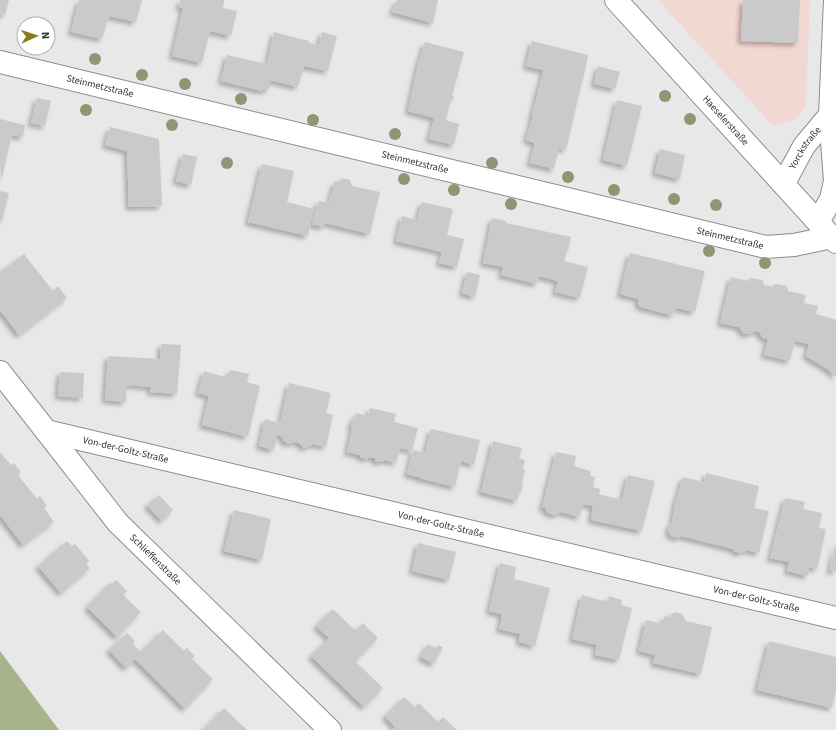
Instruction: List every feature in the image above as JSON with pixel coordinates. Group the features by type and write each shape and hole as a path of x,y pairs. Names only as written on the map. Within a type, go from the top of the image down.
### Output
{"street":[{"name":"Haeselerstraße","path":"616,0 829,233"},
{"name":"Yorckstraße","path":"829,233 831,199 835,181 830,115 835,0"},
{"name":"Steinmetzstraße","path":"0,62 766,247 794,244 829,233"},
{"name":"Yorckstraße","path":"784,183 804,146 830,115"},
{"name":"Schlieffenstraße","path":"0,372 118,523 330,730"},
{"name":"Von-der-Goltz-Straße","path":"46,431 836,618"}],"shaded area":[{"path":"658,0 810,0 806,104 796,119 777,125 771,124"}],"green space":[{"path":"0,651 59,730 0,730"}],"building":[{"path":"0,0 9,0 5,15 0,14"},
{"path":"79,0 142,0 136,22 109,16 102,39 71,32"},
{"path":"180,0 224,0 223,8 237,11 231,36 210,31 202,63 172,56 183,8 179,7"},
{"path":"397,0 438,0 433,23 392,12"},
{"path":"743,0 800,0 798,43 741,41"},
{"path":"274,32 319,45 322,32 337,36 328,71 304,66 298,87 270,80 270,87 267,90 262,91 221,81 227,55 267,64"},
{"path":"532,41 588,55 583,82 566,150 559,148 554,169 530,163 535,143 526,140 543,72 543,70 526,66"},
{"path":"425,42 464,52 452,96 454,96 453,100 451,100 446,120 459,124 454,145 429,139 434,118 408,111 418,65"},
{"path":"598,66 620,72 615,89 594,84"},
{"path":"37,98 51,101 45,126 31,123"},
{"path":"617,100 642,106 627,166 603,160"},
{"path":"0,119 25,125 23,137 12,135 1,181"},
{"path":"110,127 159,139 162,206 129,207 127,151 105,145"},
{"path":"660,149 685,155 680,179 655,173"},
{"path":"183,154 197,157 191,185 176,181"},
{"path":"262,164 294,171 287,202 314,209 308,236 248,222"},
{"path":"343,178 350,180 352,186 380,192 370,234 325,223 323,227 312,224 318,201 329,203 335,181 338,182"},
{"path":"0,191 9,193 2,221 0,221"},
{"path":"422,202 453,209 447,235 464,239 457,267 439,263 442,252 396,241 402,216 417,220"},
{"path":"492,218 506,221 506,223 571,237 564,261 588,267 580,298 555,292 558,281 539,276 537,284 501,275 503,267 483,263"},
{"path":"630,253 705,271 695,312 676,308 675,312 671,315 640,307 638,303 639,299 620,294"},
{"path":"24,254 53,291 58,286 67,298 19,335 0,310 0,272"},
{"path":"467,272 480,275 475,297 462,293"},
{"path":"731,277 748,281 751,278 763,280 764,285 773,287 773,285 776,284 787,286 788,291 806,295 804,303 818,306 816,314 836,320 836,377 829,370 806,356 809,344 795,341 790,361 764,355 768,339 763,338 759,332 756,331 746,334 743,333 739,327 720,323"},
{"path":"161,344 181,345 177,394 150,392 151,387 127,385 126,402 105,400 108,356 160,359"},
{"path":"230,370 249,374 247,382 260,386 248,437 202,425 209,396 198,393 204,371 228,378"},
{"path":"60,372 84,373 83,398 58,396"},
{"path":"289,383 331,393 326,413 333,415 326,447 312,444 304,448 299,443 295,442 288,444 282,439 283,437 277,435 274,450 259,446 265,419 280,423"},
{"path":"370,408 396,414 394,422 418,428 412,451 400,448 396,463 384,460 382,462 375,461 375,458 368,457 367,459 360,457 360,455 347,452 352,430 352,421 356,413 368,416"},
{"path":"431,429 480,440 474,465 461,461 455,487 407,474 413,450 425,453"},
{"path":"493,441 522,448 519,458 525,460 523,469 525,470 521,492 519,492 517,501 481,492"},
{"path":"0,452 11,465 14,463 21,472 18,475 37,499 40,496 47,506 44,508 54,522 23,545 0,515"},
{"path":"556,452 576,456 574,466 591,471 590,476 595,477 593,487 600,489 599,494 622,500 628,475 655,481 642,531 591,520 593,506 583,504 580,517 561,512 555,515 548,513 545,508 542,508"},
{"path":"706,473 759,486 754,508 769,511 759,553 746,550 741,553 734,551 733,549 681,536 678,538 671,536 668,531 670,524 672,523 675,504 683,477 704,482"},
{"path":"159,495 173,510 162,521 147,505"},
{"path":"785,498 805,502 803,509 822,513 819,528 826,529 821,552 817,569 809,567 808,576 787,571 789,562 770,558"},
{"path":"234,510 271,519 262,560 224,551"},
{"path":"67,541 72,546 75,544 89,561 86,564 90,568 61,593 38,566"},
{"path":"418,543 456,552 449,580 412,571"},
{"path":"836,545 836,572 830,570"},
{"path":"500,563 516,567 514,579 550,588 535,646 519,642 520,634 499,629 502,617 501,614 489,611"},
{"path":"116,580 127,591 123,595 141,612 117,637 87,607 110,583 112,584"},
{"path":"582,595 608,602 609,596 622,600 621,605 632,608 619,660 595,655 597,645 572,639"},
{"path":"333,609 356,631 363,623 378,638 355,661 383,688 364,707 311,656 329,638 316,626"},
{"path":"675,612 682,614 686,621 712,627 701,674 653,663 655,655 639,651 646,620 663,624 664,616 668,617"},
{"path":"163,630 184,651 186,648 188,649 195,656 192,659 213,679 185,709 135,659 126,668 109,650 127,633 135,641 133,644 141,652"},
{"path":"769,641 836,657 836,691 832,708 757,690"},
{"path":"428,644 436,648 438,645 443,647 434,664 421,657"},
{"path":"404,697 415,707 419,703 438,722 443,717 457,730 392,730 395,727 385,716"},
{"path":"224,708 247,730 203,730"}]}
